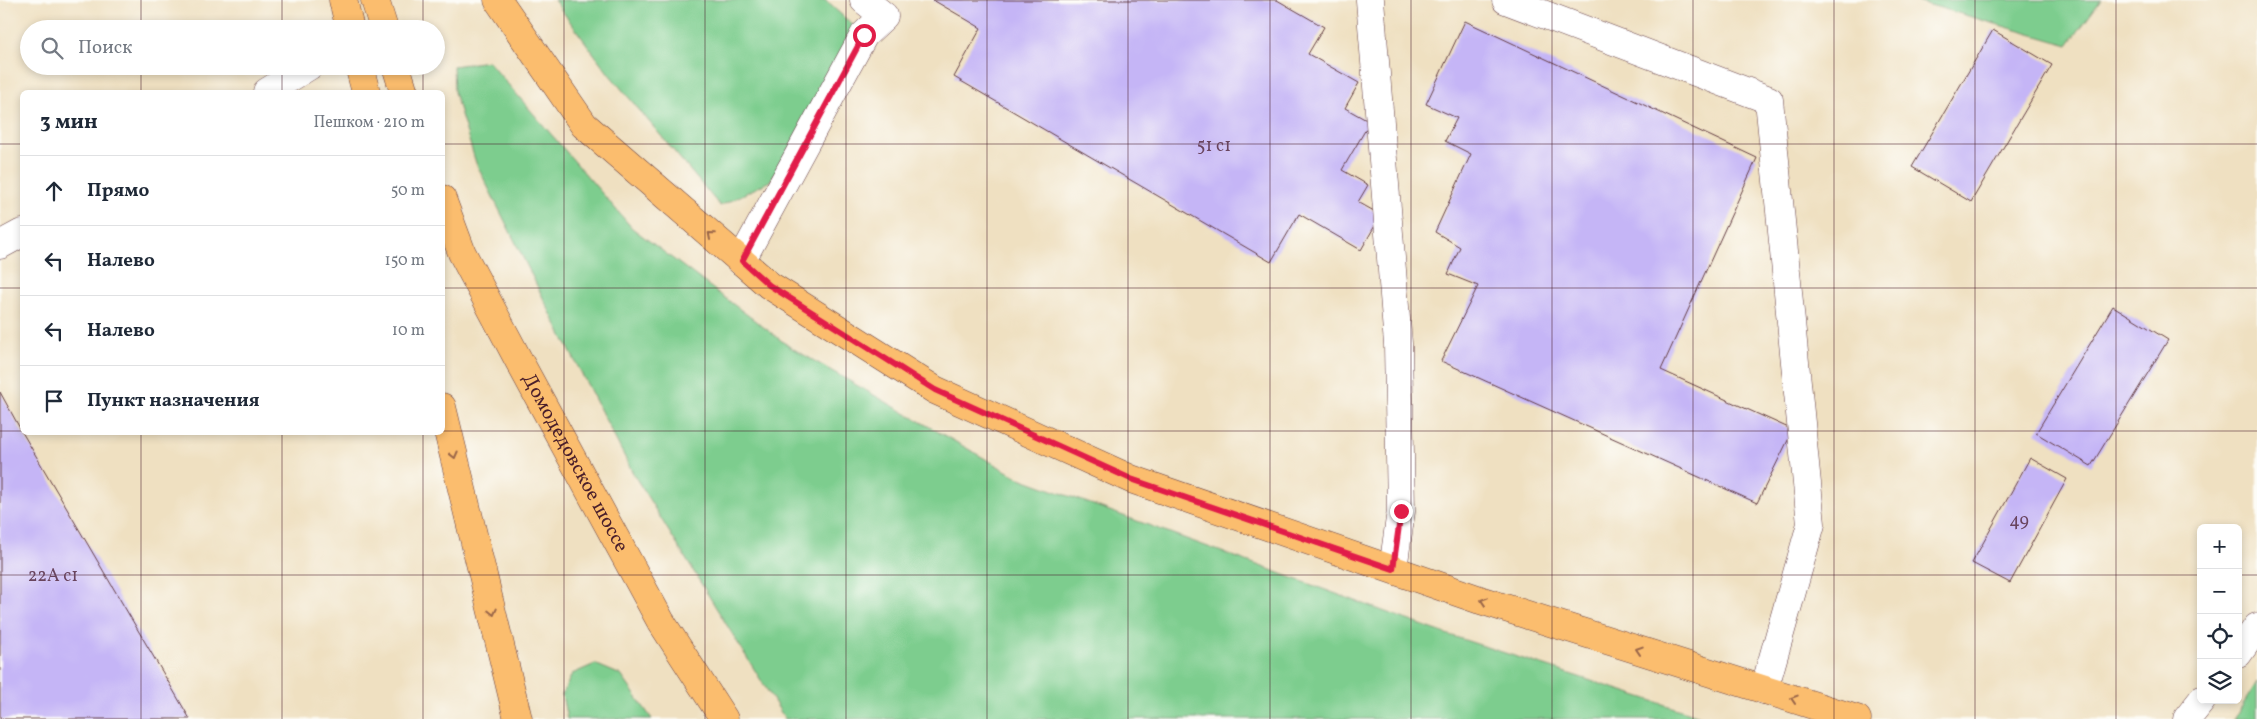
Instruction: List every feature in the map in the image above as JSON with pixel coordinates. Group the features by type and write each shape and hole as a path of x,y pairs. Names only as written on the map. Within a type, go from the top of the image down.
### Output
{"main road":[{"path":"343,0 348,20"},
{"path":"375,0 381,20"},
{"path":"498,0 584,125 769,285 935,390 1131,479 1480,600 1857,719"},
{"path":"361,75 365,90"},
{"path":"399,75 403,90"},
{"name":"Домодедовское шоссе","path":"445,207 462,253 660,620 724,719"},
{"path":"445,419 518,719"}],"lane":[{"path":"742,261 864,35 884,16 864,0"},
{"path":"1370,0 1398,344 1401,511 1393,569"},
{"path":"1506,0 1769,100 1811,524 1764,690"},
{"path":"270,90 294,75"},
{"path":"0,246 20,234"},
{"path":"2242,648 2257,627"},
{"path":"2187,719 2199,704"}],"green space":[{"path":"554,0 825,0 864,35 770,181 720,206 609,74"},
{"path":"1913,0 2101,0 2068,45"},
{"path":"488,61 632,228 790,347 1017,477 1443,633 1709,719 785,719 634,475 476,163 454,92 453,66"},
{"path":"595,664 621,675 652,719 567,719 562,695 572,674"},
{"path":"2257,682 2257,719 2234,719"}],"building":[{"path":"933,0 1277,0 1324,27 1308,54 1359,83 1345,108 1370,122 1342,170 1368,185 1358,202 1381,215 1361,250 1299,214 1271,262 954,77 981,28"},
{"path":"1465,21 1757,158 1661,370 1793,430 1757,503 1441,361 1478,286 1448,274 1460,247 1435,232 1471,154 1445,141 1457,118 1426,104"},
{"path":"1993,30 2052,65 1971,202 1912,167"},
{"path":"2113,306 2168,340 2091,466 2036,433"},
{"path":"0,392 20,428 20,435 24,435 190,719 0,719"},
{"path":"2030,458 2067,479 2010,583 1972,563"}],"route":[{"path":"864,35 742,261 769,285 935,390 1131,479 1393,569 1401,511"}]}
